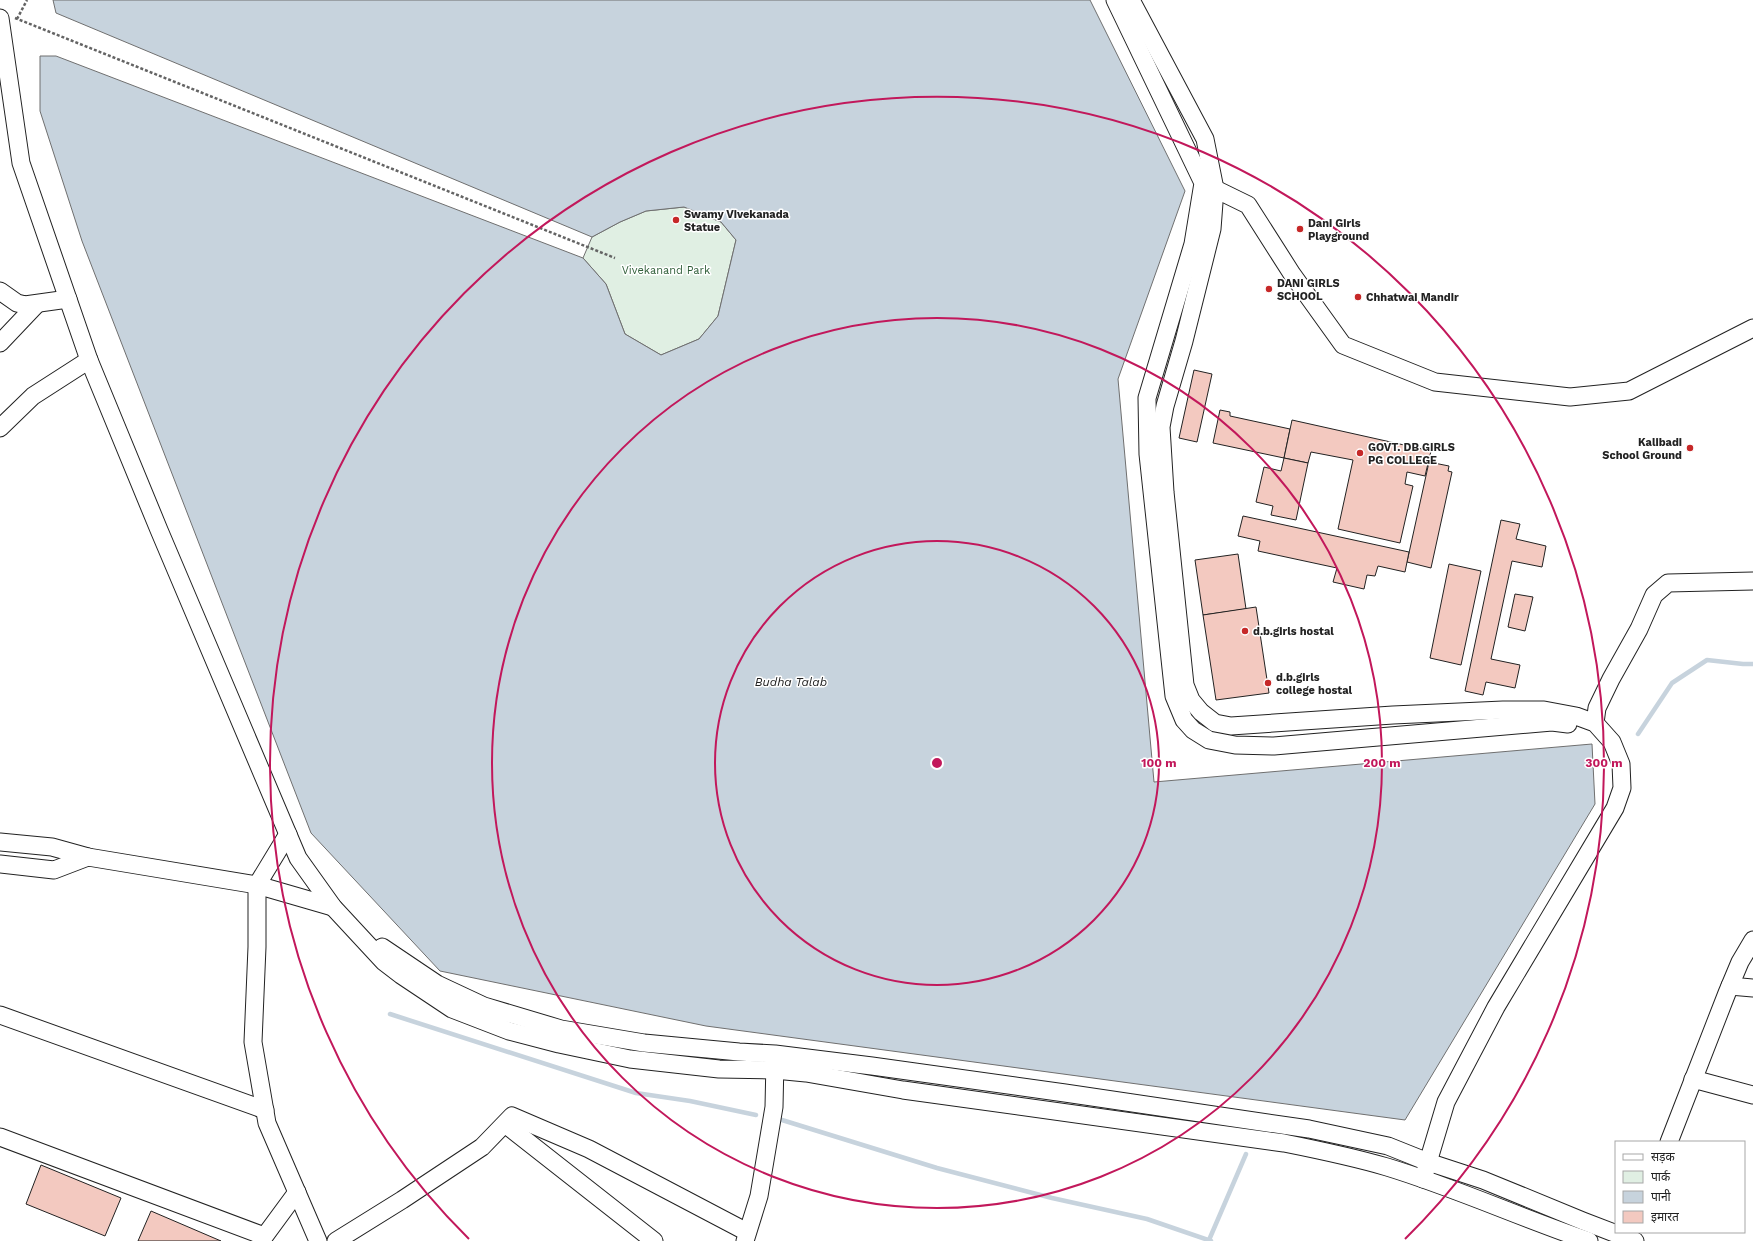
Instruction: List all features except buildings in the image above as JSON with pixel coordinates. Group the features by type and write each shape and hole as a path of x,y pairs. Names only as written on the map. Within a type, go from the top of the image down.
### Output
{"street":[{"path":"1115,0 1209,186 1248,205 1292,274 1343,344 1435,382 1570,397 1629,391 1753,328"},
{"path":"1131,0 1205,139 1212,229 1184,341 1165,406 1161,427 1165,492 1185,685 1191,700 1200,712 1215,723 1231,726 1393,715 1503,710 1544,710 1576,716 1595,723 1612,742 1621,764 1622,788 1615,808 1496,1007 1446,1102 1423,1179"},
{"path":"6,17 21,163 89,360 298,858 339,913 384,962 452,1009 509,1031 559,1044 630,1059 719,1069 775,1070 806,1073 903,1090 1284,1142 1336,1153 1387,1167 1589,1241"},
{"path":"1209,186 1147,398 1148,454 1166,634 1174,696 1184,720 1193,730 1209,740 1235,745 1274,746 1552,722 1581,726 1612,742"},
{"path":"0,291 17,303 25,305 68,299"},
{"path":"0,343 37,304"},
{"path":"0,428 33,396 89,360"},
{"path":"1595,723 1597,708 1611,678 1639,629 1654,595 1668,583 1753,581"},
{"path":"288,834 257,885 257,947 253,1042 267,1123 318,1241"},
{"path":"0,842 52,847 88,857 257,885 339,913 381,946 437,984 484,1006 561,1029 644,1043 776,1054 1066,1093 1309,1129 1388,1146 1428,1162 1483,1180 1583,1222 1615,1233"},
{"path":"0,864 54,870 88,857"},
{"path":"1669,1141 1730,986 1740,962 1753,940"},
{"path":"1730,986 1753,988"},
{"path":"0,1015 265,1110"},
{"path":"336,1241 402,1200 482,1146 512,1116 589,1149 746,1237 759,1196 774,1107 776,1054"},
{"path":"1693,1079 1753,1095"},
{"path":"505,1124 654,1241"},
{"path":"0,1138 263,1238 296,1192"},
{"path":"1616,1233 1631,1238"}],"path":[{"path":"17,19 27,0"},
{"path":"6,17 17,19 615,258"}],"green space":[{"name":"Vivekanand Park","path":"684,207 721,222 736,240 718,316 699,339 661,355 625,334 606,284 583,258 592,237 620,222 646,211"}],"water":[{"name":"Budha Talab","path":"53,0 1090,0 1185,191 1118,379 1154,782 1592,744 1595,804 1405,1120 706,1026 440,971 311,833 82,241 40,111 40,56 56,56 583,258 606,284 625,334 661,355 699,339 718,316 736,240 721,222 684,207 646,211 620,222 592,237 56,13"}],"waterway":[{"path":"1638,734 1672,683 1707,660 1753,664"},
{"path":"390,1014 636,1093 690,1101 756,1115"},
{"path":"782,1120 937,1168 1052,1198 1147,1219 1211,1241"},
{"path":"1209,1240 1246,1154"}],"place":[{"name":"Swamy Vivekanada Statue","path":"676,220"},
{"name":"Dani Girls Playground","path":"1300,229"},
{"name":"DANI GIRLS SCHOOL","path":"1269,289"},
{"name":"Chhatwai Mandir","path":"1358,297"},
{"name":"Kalibadi School Ground","path":"1690,448"},
{"name":"GOVT. DB GIRLS PG COLLEGE","path":"1360,453"},
{"name":"d.b.girls hostal","path":"1245,631"},
{"name":"d.b.girls college hostal","path":"1268,683"}]}
